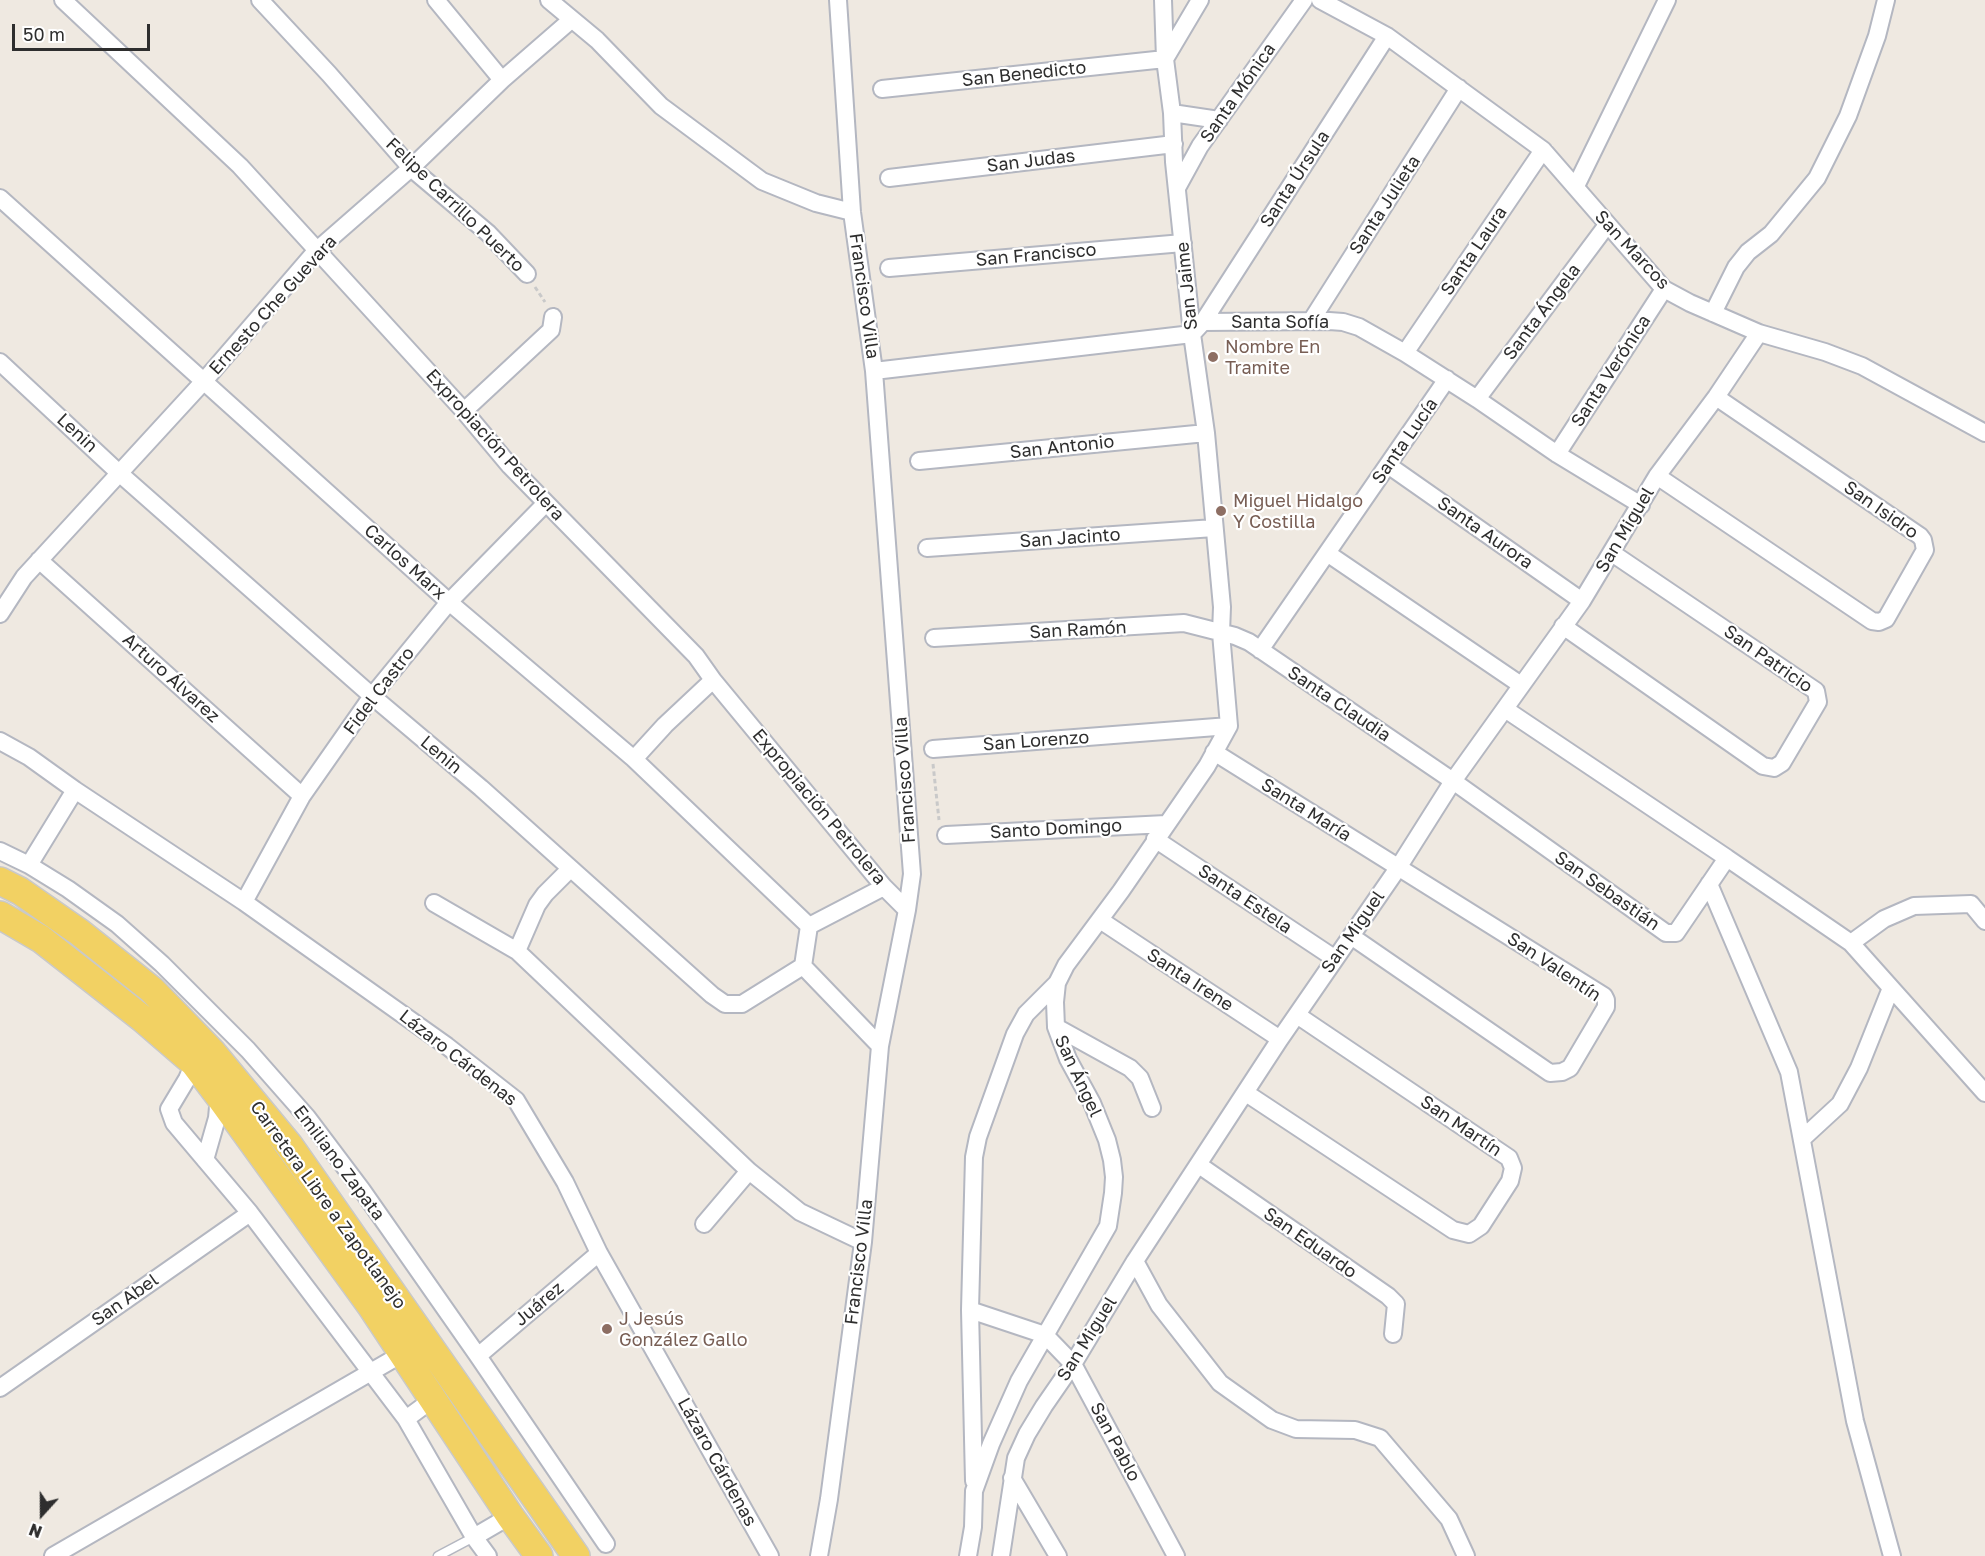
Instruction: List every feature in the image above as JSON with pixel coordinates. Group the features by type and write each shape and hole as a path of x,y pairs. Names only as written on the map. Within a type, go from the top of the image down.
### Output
{"main road":[{"name":"Carretera Libre a Zapotlanejo","path":"0,881 20,891 79,932 152,990 213,1053 289,1145 576,1556"},
{"name":"Carretera Libre a Zapotlanejo","path":"0,915 41,939 143,1019 194,1063 371,1306 539,1556"}],"street":[{"name":"Expropiación Petrolera","path":"63,0 240,166 464,411 510,466 696,656 713,680 884,887 907,910"},
{"name":"Felipe Carrillo Puerto","path":"260,0 329,74 411,168 495,240 527,274"},
{"path":"436,0 502,80"},
{"path":"549,0 597,40 662,106 762,181 816,202 852,212"},
{"name":"Francisco Villa","path":"819,1556 831,1487 863,1242 880,1046 912,874 874,371 852,212 838,0"},
{"name":"San Jaime","path":"1163,0 1165,59 1172,113 1177,188 1183,243 1197,328 1222,607 1221,633"},
{"path":"1165,59 1200,0"},
{"name":"Santa Mónica","path":"1177,188 1200,146 1304,0"},
{"name":"San Marcos","path":"1320,0 1387,36 1543,150 1664,288 1759,333 1825,352 1862,366 1985,433"},
{"path":"1576,186 1667,0"},
{"path":"1713,313 1736,267 1748,252 1771,234 1817,178 1848,116 1877,36 1886,0"},
{"name":"Ernesto Che Guevara","path":"0,614 24,577 204,381 316,251 411,168 502,80 571,20"},
{"name":"Santa Úrsula","path":"1197,328 1387,36"},
{"name":"San Benedicto","path":"882,89 1165,59"},
{"name":"Santa Julieta","path":"1311,321 1460,88"},
{"path":"1172,113 1218,120"},
{"name":"San Judas","path":"889,178 1174,144"},
{"name":"Santa Laura","path":"1405,353 1543,150"},
{"name":"Carlos Marx","path":"0,198 449,602 634,759 809,926"},
{"name":"Santa Ángela","path":"1478,399 1607,225"},
{"name":"San Francisco","path":"889,267 1183,243"},
{"name":"Santa Verónica","path":"1557,454 1664,288"},
{"path":"464,411 551,330 553,316"},
{"name":"Santa Sofía","path":"874,371 1197,328 1311,321 1343,322 1359,327 1405,353 1478,399 1557,454 1641,505"},
{"name":"San Miguel","path":"1001,1556 1016,1458 1027,1434 1073,1364 1135,1261 1280,1039 1398,868 1453,781 1582,601 1657,476 1716,397 1759,333"},
{"name":"Lenin","path":"0,362 118,472 372,696 481,788 712,995 725,1004 742,1004 803,966"},
{"name":"Santa Lucía","path":"1260,650 1447,379"},
{"name":"San Isidro","path":"1657,476 1872,621 1879,622 1886,619 1925,550 1920,536 1716,397"},
{"name":"San Antonio","path":"919,462 1206,433"},
{"name":"Santa Aurora","path":"1388,465 1582,601"},
{"name":"Fidel Castro","path":"244,902 302,796 372,696 449,602 546,503"},
{"name":"San Jacinto","path":"927,548 1214,528"},
{"path":"1327,553 1521,685"},
{"name":"San Patricio","path":"1563,626 1762,766 1774,768 1782,763 1818,702 1816,691 1612,553"},
{"name":"Arturo Álvarez","path":"39,560 302,796"},
{"name":"San Ramón","path":"934,638 1184,623 1221,633"},
{"path":"1221,633 1228,726"},
{"name":"Santa Claudia","path":"1221,633 1235,636 1260,650 1453,781"},
{"path":"634,759 665,725 713,680"},
{"path":"1505,709 1851,943 1985,1093"},
{"name":"San Lorenzo","path":"933,749 1228,726"},
{"name":"San Ángel","path":"974,1491 991,1444 1019,1381 1108,1226 1114,1177 1107,1140 1092,1103 1068,1059 1056,1027 1054,1002 1057,983 1066,965 1207,766 1228,726"},
{"name":"Lázaro Cárdenas","path":"0,741 29,757 244,902 447,1046 516,1100 564,1182 599,1253 770,1556"},
{"name":"Santa María","path":"1214,752 1398,868"},
{"name":"San Sebastián","path":"1453,781 1666,933 1671,934 1679,929 1726,858"},
{"path":"29,865 75,790"},
{"name":"Santo Domingo","path":"946,835 1166,824"},
{"name":"Santa Estela","path":"1155,839 1334,958"},
{"name":"Emiliano Zapata","path":"0,851 29,865 68,889 117,924 162,964 248,1050 314,1126 362,1190 606,1544"},
{"name":"San Valentín","path":"1350,936 1550,1073 1562,1072 1570,1068 1605,1009 1604,996 1398,868"},
{"path":"516,951 537,905 570,869"},
{"path":"1709,884 1789,1072 1855,1421 1892,1556"},
{"path":"880,1046 803,966 809,926 884,887"},
{"path":"1851,943 1884,919 1914,906 1978,901 1985,921"},
{"path":"434,903 516,951 749,1171 800,1212 863,1242"},
{"name":"Santa Irene","path":"1100,920 1280,1039"},
{"name":"San Ángel","path":"968,1556 973,1527 974,1491 970,1310 974,1157 978,1137 1011,1045 1026,1014 1057,983"},
{"path":"1802,1139 1840,1104 1892,988"},
{"name":"San Martín","path":"1246,1094 1453,1230 1469,1234 1481,1226 1510,1181 1513,1168 1509,1158 1297,1015"},
{"path":"1056,1027 1130,1068 1140,1078 1152,1108"},
{"path":"194,1063 170,1109 174,1123 250,1213 406,1419 474,1537 488,1556"},
{"path":"206,1160 217,1118 219,1095"},
{"name":"San Eduardo","path":"1198,1165 1388,1296 1396,1304 1393,1334"},
{"path":"704,1224 749,1171"},
{"name":"San Abel","path":"0,1388 250,1213"},
{"name":"Juárez","path":"478,1356 599,1253"},
{"path":"1135,1261 1159,1305 1220,1383 1272,1420 1296,1429 1355,1430 1380,1438 1449,1519 1466,1556"},
{"path":"970,1310 1045,1335"},
{"name":"San Pablo","path":"1045,1335 1073,1364 1176,1556"},
{"path":"53,1556 402,1354"},
{"path":"406,1419 433,1399"},
{"path":"1012,1478 1058,1556"},
{"path":"474,1537 510,1516"}],"lane":[{"path":"438,1556 474,1537"}],"path":[{"name":"Felipe Carrillo Puerto","path":"527,274 553,316"},
{"path":"933,749 940,826 946,835"}],"place":[{"name":"Nombre En Tramite","path":"1213,357"},
{"name":"Miguel Hidalgo Y Costilla","path":"1221,511"},
{"name":"J Jesús González Gallo","path":"607,1329"}]}
